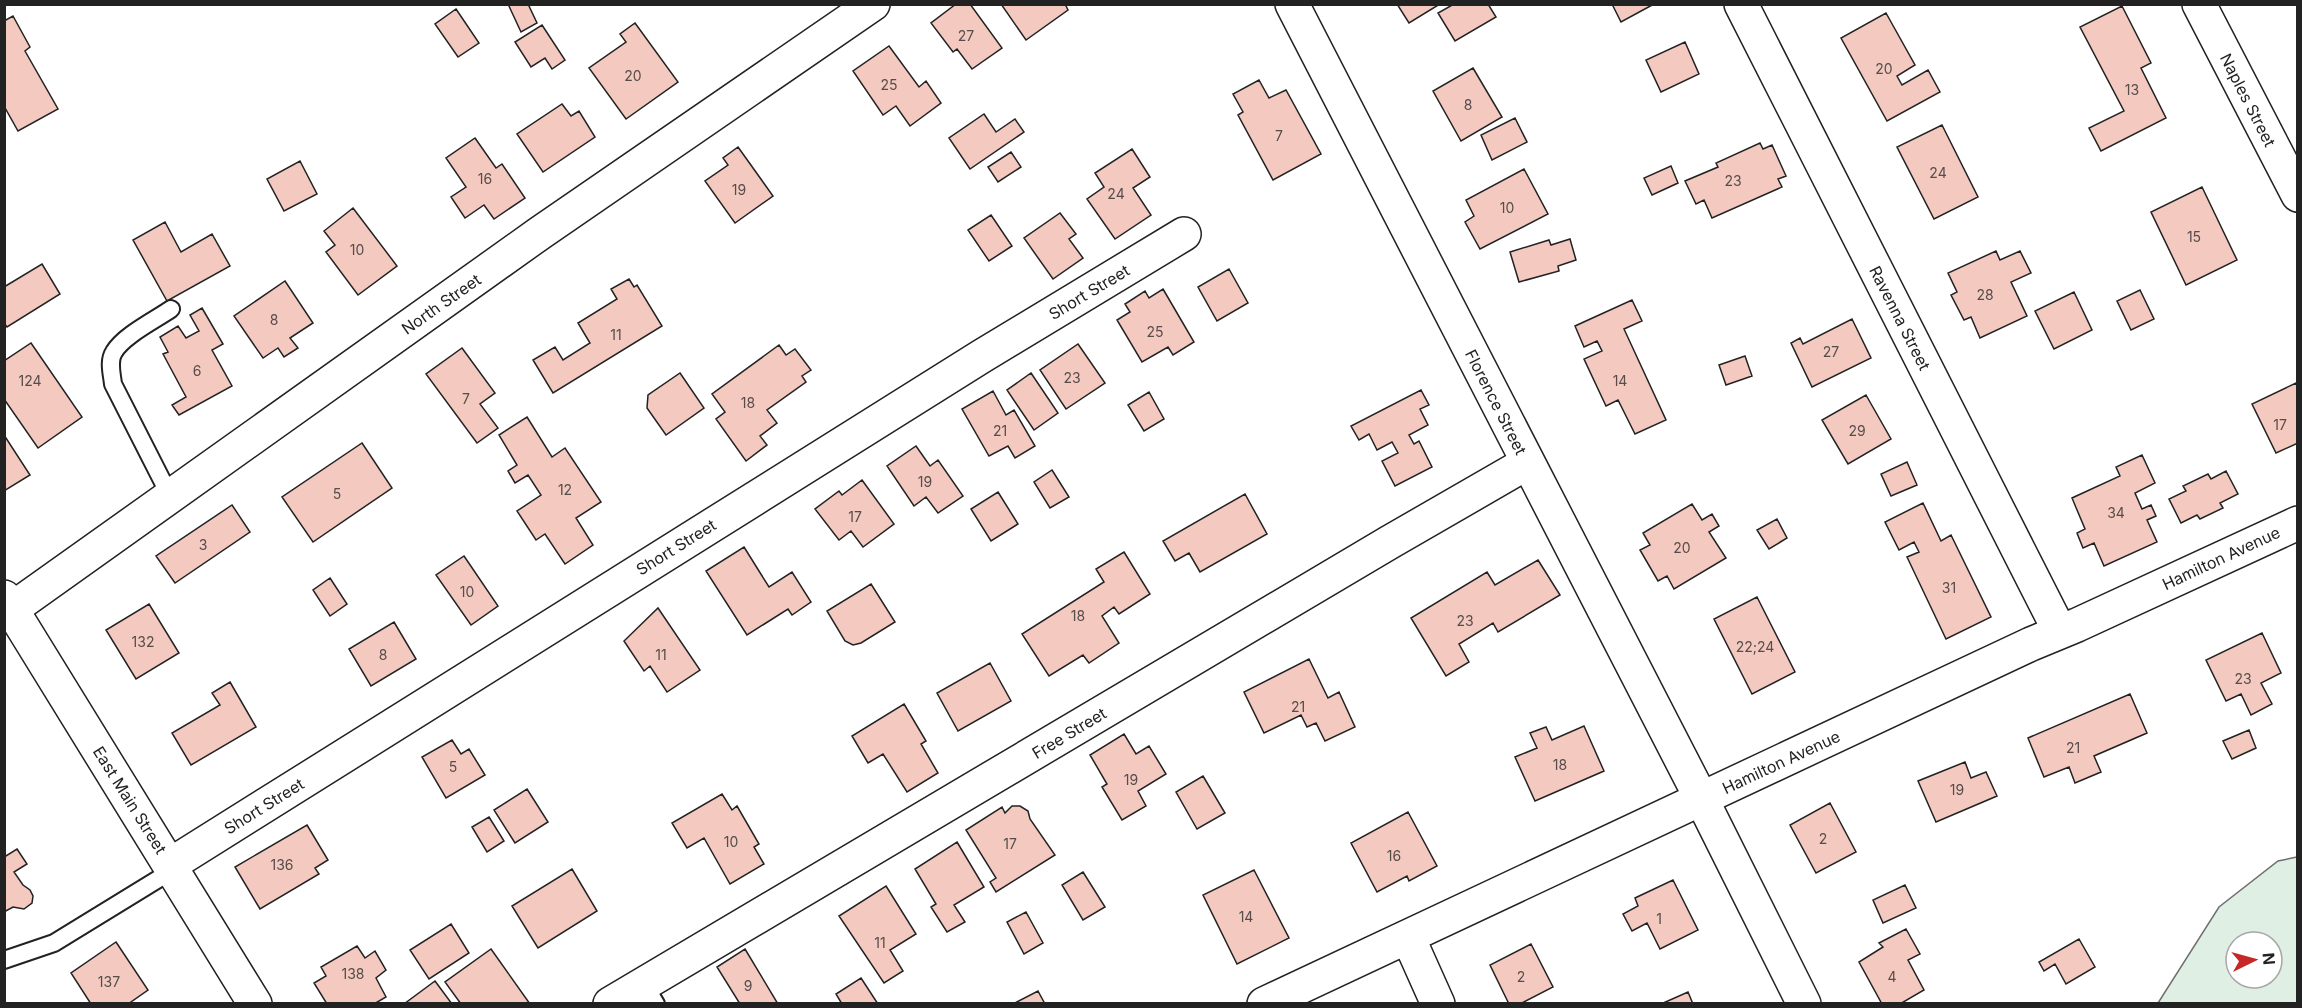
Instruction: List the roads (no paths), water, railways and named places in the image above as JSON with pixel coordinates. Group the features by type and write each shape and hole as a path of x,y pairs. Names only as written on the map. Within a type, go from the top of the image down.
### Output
{"street":[{"name":"North Street","path":"8,603 170,496 540,233 873,4"},
{"name":"Florence Street","path":"1292,4 1702,800 1804,1004"},
{"name":"Ravenna Street","path":"1741,4 2060,632"},
{"name":"Naples Street","path":"2199,4 2298,195"},
{"name":"Short Street","path":"172,868 982,356 1184,234"},
{"name":"Free Street","path":"610,1004 650,994 1390,542 1527,463"},
{"name":"Hamilton Avenue","path":"1264,1004 2298,523"},
{"name":"East Main Street","path":"8,603 255,1004"},
{"path":"1408,937 1438,1004"}],"lane":[{"path":"170,496 114,384 110,368 112,353 124,341 171,309"},
{"path":"4,960 54,943 172,868"}]}
